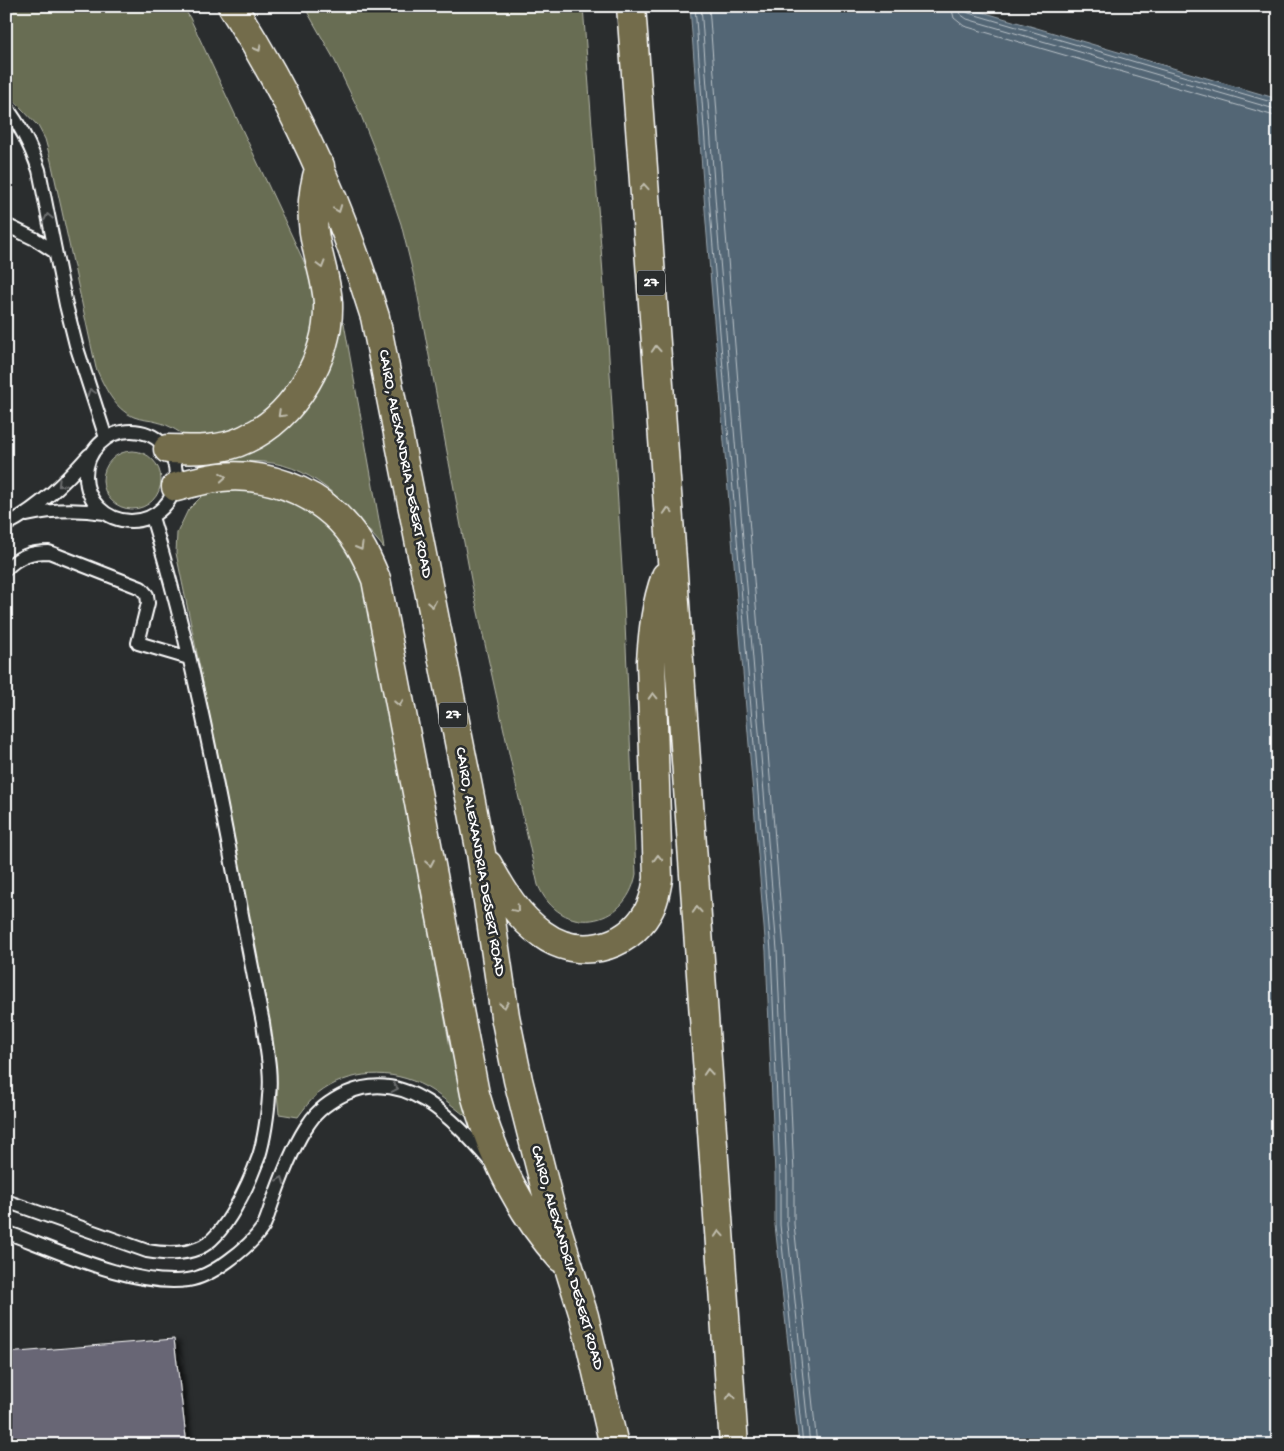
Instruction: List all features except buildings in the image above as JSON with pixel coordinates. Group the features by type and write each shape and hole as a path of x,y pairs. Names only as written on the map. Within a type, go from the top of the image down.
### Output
{"highway":[{"name":"CAIRO, ALEXANDRIA DESERT ROAD","path":"232,6 277,80 320,166 350,240 375,316 481,853 505,1016 518,1080 548,1197 597,1365 614,1445"},
{"name":"27","path":"631,6 734,1445"},
{"path":"168,448 212,448 246,440 262,430 283,412 301,391 311,375 323,339 328,306 326,286 317,250 312,217 314,184 320,166"},
{"path":"176,487 205,479 236,476 266,479 285,484 319,502 334,514 348,528 368,561 376,579 474,1094 486,1132 508,1183 536,1228 570,1268"},
{"name":"27","path":"481,853 504,895 516,910 543,935 558,944 575,949 592,949 609,945 625,937 638,926 648,912 655,896 658,879 651,661 659,601 672,560"}],"lane":[{"path":"6,107 21,128 39,170 76,345 106,438"},
{"path":"6,225 35,239 55,252"},
{"path":"25,516 59,487 94,449 106,438 119,432 133,430 146,433 158,439 168,448 177,473 176,487 171,499 152,517 140,520 116,519 105,513 95,503 88,491 86,476 88,462 94,449"},
{"path":"6,525 25,516 56,510 85,510 105,513"},
{"path":"6,1201 147,1251 169,1254 188,1251 201,1247 217,1235 228,1220 259,1155 270,1094 263,1023 206,732 168,571 152,517"},
{"path":"6,569 15,560 33,552 49,552 141,588 147,594 148,603 138,643 189,658"},
{"path":"6,1232 114,1272 141,1278 188,1280 207,1274 238,1254 252,1242 264,1226 298,1142 308,1123 335,1098 352,1090 370,1086 408,1091 424,1099 461,1129 508,1183"}],"green space":[{"path":"6,6 183,6 190,18 305,264 313,285 317,312 316,335 289,395 243,436 192,441 166,425 137,418 127,413 115,403 106,389 96,368 45,139 38,126 6,92"},
{"path":"304,6 583,6 608,341 624,601 636,874 630,892 620,906 606,916 592,920 576,919 561,913 548,902 538,885 472,585 415,281 401,224 382,168 360,113 334,59"},
{"path":"336,323 344,323 384,548 332,493 317,481 301,472 283,465 256,461 199,466 199,460 238,449"},
{"path":"132,451 148,456 156,464 161,480 156,496 148,504 132,509 116,504 108,496 103,480 108,464 116,456"},
{"path":"224,486 274,491 338,530 361,568 450,1047 472,1121 426,1087 399,1077 371,1074 356,1076 330,1086 315,1096 298,1117 279,1114 273,1059 260,976 203,680 176,553 177,533 188,510 206,492"}],"water":[{"path":"690,6 962,6 1278,99 1278,1445 799,1445 775,1225 775,1175 766,951"}]}
